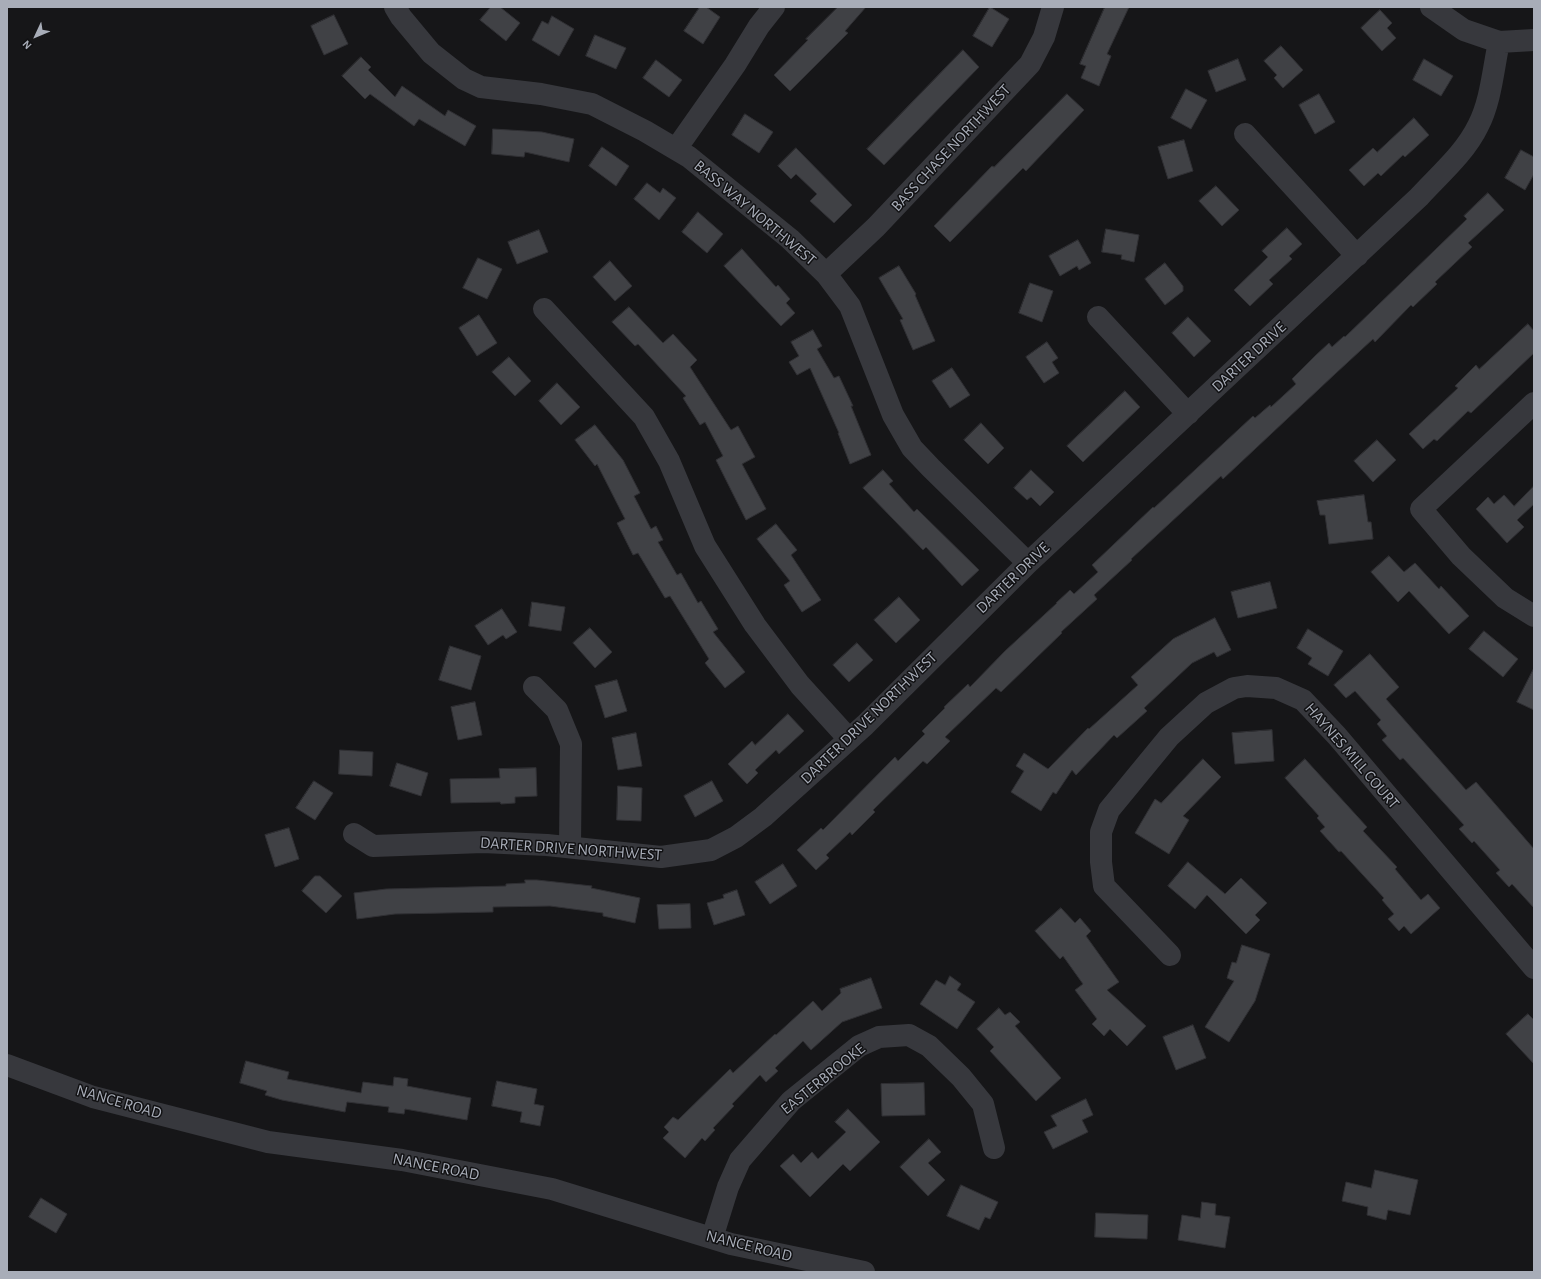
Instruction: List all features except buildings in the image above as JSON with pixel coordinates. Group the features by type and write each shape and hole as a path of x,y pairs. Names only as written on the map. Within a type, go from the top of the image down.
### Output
{"street":[{"name":"BASS WAY NORTHWEST","path":"395,7 401,17 431,53 464,80 481,87 541,94 592,104 645,131 689,157 790,239 826,274 850,306 894,414 912,448 1028,564"},
{"path":"676,149 735,65 759,26 774,7"},
{"name":"BASS CHASE NORTHWEST","path":"826,274 876,227 1030,64 1044,37 1053,7"},
{"path":"1431,7 1464,30 1499,42 1534,40"},
{"name":"DARTER DRIVE","path":"950,640 1028,564 1419,197 1463,148 1478,126 1486,108 1499,42"},
{"path":"1246,134 1356,256"},
{"path":"544,309 644,417 669,461 705,546 755,625 800,685 849,739"},
{"path":"1098,317 1188,414"},
{"path":"1534,403 1421,509 1461,556 1505,598 1534,616"},
{"name":"DARTER DRIVE NORTHWEST","path":"354,834 373,846 483,842 570,847 661,857 711,850 736,837 763,817 849,739 950,640"},
{"name":"HAYNES MILL COURT","path":"1170,955 1104,886 1101,862 1101,832 1110,810 1169,737 1206,703 1234,688 1247,686 1276,688 1303,700 1337,736 1534,968"},
{"path":"534,687 557,710 571,744 570,847"},
{"name":"EASTERBROOKE","path":"712,1238 728,1187 740,1160 791,1101 859,1046 879,1037 909,1035 929,1046 961,1077 983,1104 994,1148"},
{"name":"NANCE ROAD","path":"7,1065 93,1097 268,1142 402,1160 552,1189 731,1244 864,1272"}]}
